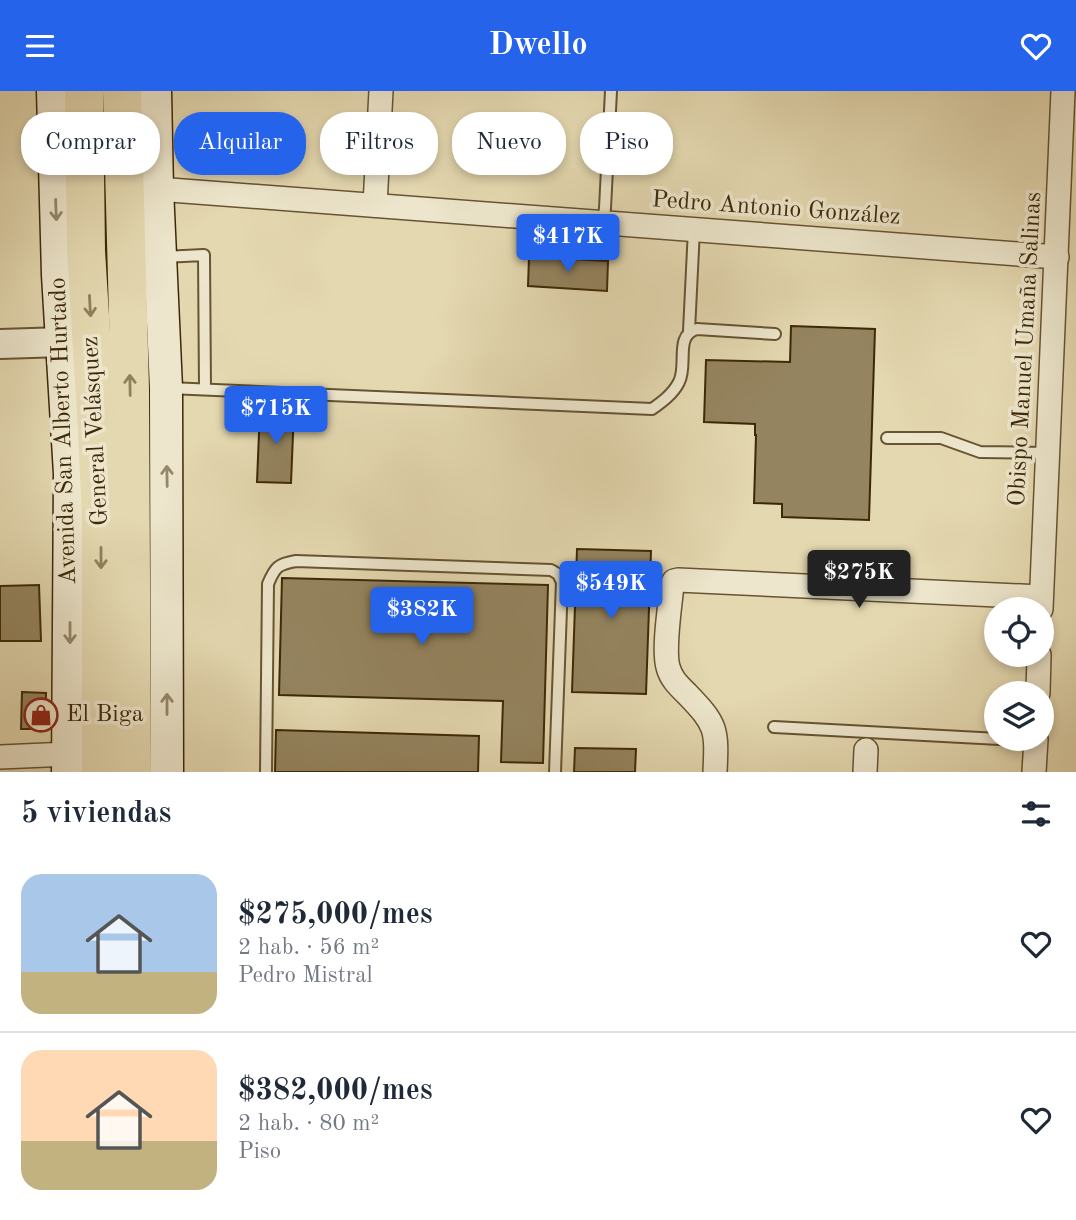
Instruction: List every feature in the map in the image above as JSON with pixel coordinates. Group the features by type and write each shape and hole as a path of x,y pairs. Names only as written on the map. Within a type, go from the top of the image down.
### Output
{"highway":[{"name":"General Velásquez","path":"84,91 86,251 101,516 101,772"},
{"name":"General Velásquez","path":"122,91 130,389 132,772"}],"main road":[{"name":"Avenida San Alberto Hurtado","path":"54,91 56,207 70,474 68,763"},
{"path":"155,91 166,389 167,772"}],"street":[{"path":"375,205 381,91"},
{"name":"Obispo Manuel Umaña Salinas","path":"1041,597 1063,91"},
{"name":"Pedro Antonio González","path":"157,189 1057,257"},
{"path":"0,344 63,342"},
{"path":"715,772 715,735 712,724 707,715 675,682 668,669 666,651 674,581 984,599"},
{"path":"1034,772 1035,751"},
{"path":"0,757 68,763"}],"lane":[{"path":"603,223 611,91"},
{"path":"689,331 694,229"},
{"path":"160,257 204,255 205,389"},
{"path":"166,389 652,409 666,399 680,381 684,337 689,331 697,329 775,334"},
{"path":"887,438 941,438 980,452 1048,453"},
{"path":"266,772 268,584 274,571 282,563 296,561 551,569 562,582 555,772"},
{"path":"774,727 984,737"}],"building":[{"path":"529,257 608,261 607,291 528,286"},
{"path":"791,326 875,329 869,520 782,517 782,504 754,503 755,424 704,422 706,360 790,362"},
{"path":"260,409 294,410 291,483 257,482"},
{"path":"577,549 651,551 646,694 572,692"},
{"path":"282,578 548,585 543,763 501,762 503,701 279,695"},
{"path":"39,585 41,641 0,641 0,586"},
{"path":"22,692 46,693 45,729 21,729"},
{"path":"276,730 479,736 478,772 275,772"},
{"path":"575,748 636,749 635,772 574,772"}],"place":[{"name":"El Biga","path":"41,715"}]}
